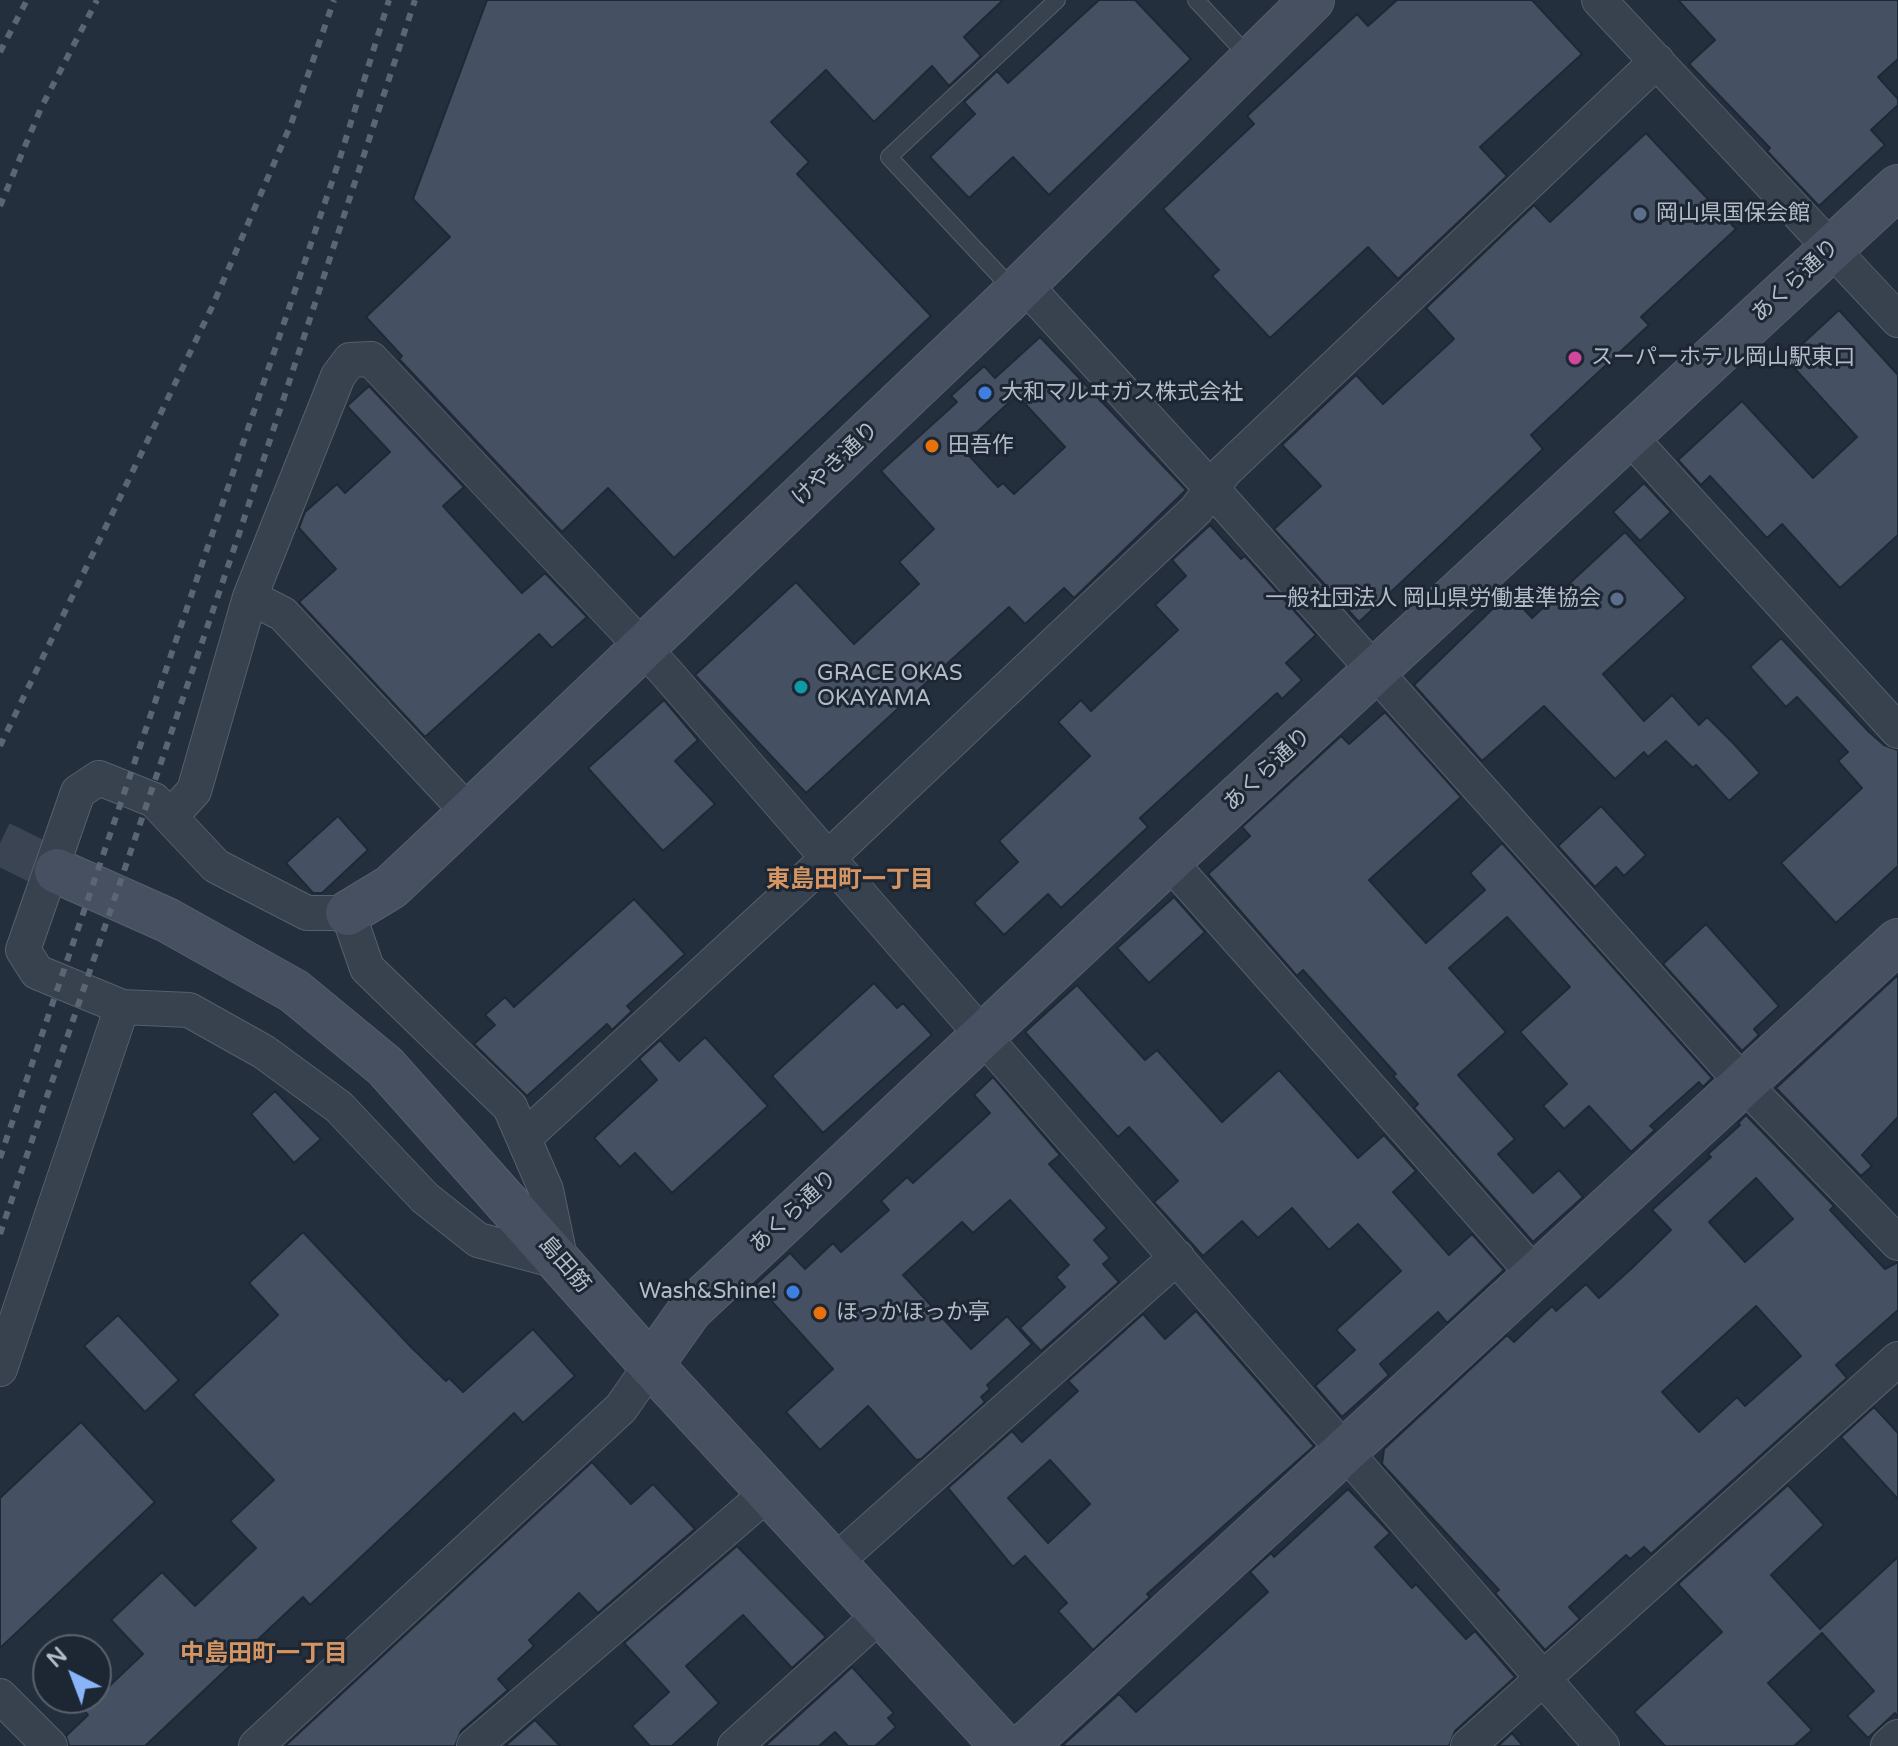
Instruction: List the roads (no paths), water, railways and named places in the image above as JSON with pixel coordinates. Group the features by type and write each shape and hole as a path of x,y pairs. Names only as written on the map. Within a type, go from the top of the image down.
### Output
{"street":[{"name":"けやき通り","path":"348,913 391,887 1020,288 1312,0"},
{"path":"1599,0 1898,320"},
{"path":"524,1138 827,859 1184,521 1225,471 1657,61"},
{"name":"あくら通り","path":"651,1365 690,1310 1169,861 1898,187"},
{"path":"1020,288 1212,489 1743,1083 1898,1243"},
{"path":"170,817 194,791 250,597 338,376 350,360 371,359 643,648 984,1033 1343,1453 1602,1746"},
{"path":"1629,436 1898,731"},
{"path":"250,597 283,614 469,813"},
{"path":"99,778 154,800 170,817 216,866 307,913 348,913 367,968 510,1107 546,1190 561,1262 478,1240 425,1198 339,1107 264,1052 189,1010 122,1007 37,972 23,950 78,792 99,778"},
{"path":"1169,861 1535,1275"},
{"name":"島田筋","path":"57,871 167,920 294,991 385,1066 651,1365 1003,1746"},
{"path":"1025,1746 1898,941"},
{"path":"0,1369 122,1007"},
{"path":"834,1563 1177,1257"},
{"path":"1468,1746 1898,1359"},
{"path":"256,1746 621,1408 651,1365"},
{"path":"474,1746 769,1492"},
{"path":"735,1746 881,1614"},
{"path":"0,1696 50,1746"},
{"path":"1888,1746 1898,1737"}],"lane":[{"path":"1020,288 889,157 1057,0"},
{"path":"1196,0 1251,60"}],"tunnel":[{"path":"0,843 57,871"}],"railway":[{"path":"0,52 27,0"},
{"path":"0,206 41,108 97,0"},
{"path":"0,746 212,307 291,124 334,0"},
{"path":"0,1158 338,164 389,0"},
{"path":"0,1234 238,537 415,0"}],"place":[{"name":"岡山県国保会館","path":"1640,214"},
{"name":"スーパーホテル岡山駅東口","path":"1575,358"},
{"name":"大和マルヰガス株式会社","path":"985,393"},
{"name":"田吾作","path":"932,446"},
{"name":"一般社団法人 岡山県労働基準協会","path":"1617,599"},
{"name":"GRACE OKAS OKAYAMA","path":"801,687"},
{"name":"Wash&Shine!","path":"793,1292"},
{"name":"ほっかほっか亭","path":"820,1313"}],"district":[{"name":"東島田町一丁目","path":"850,881"},
{"name":"中島田町一丁目","path":"264,1655"}]}
